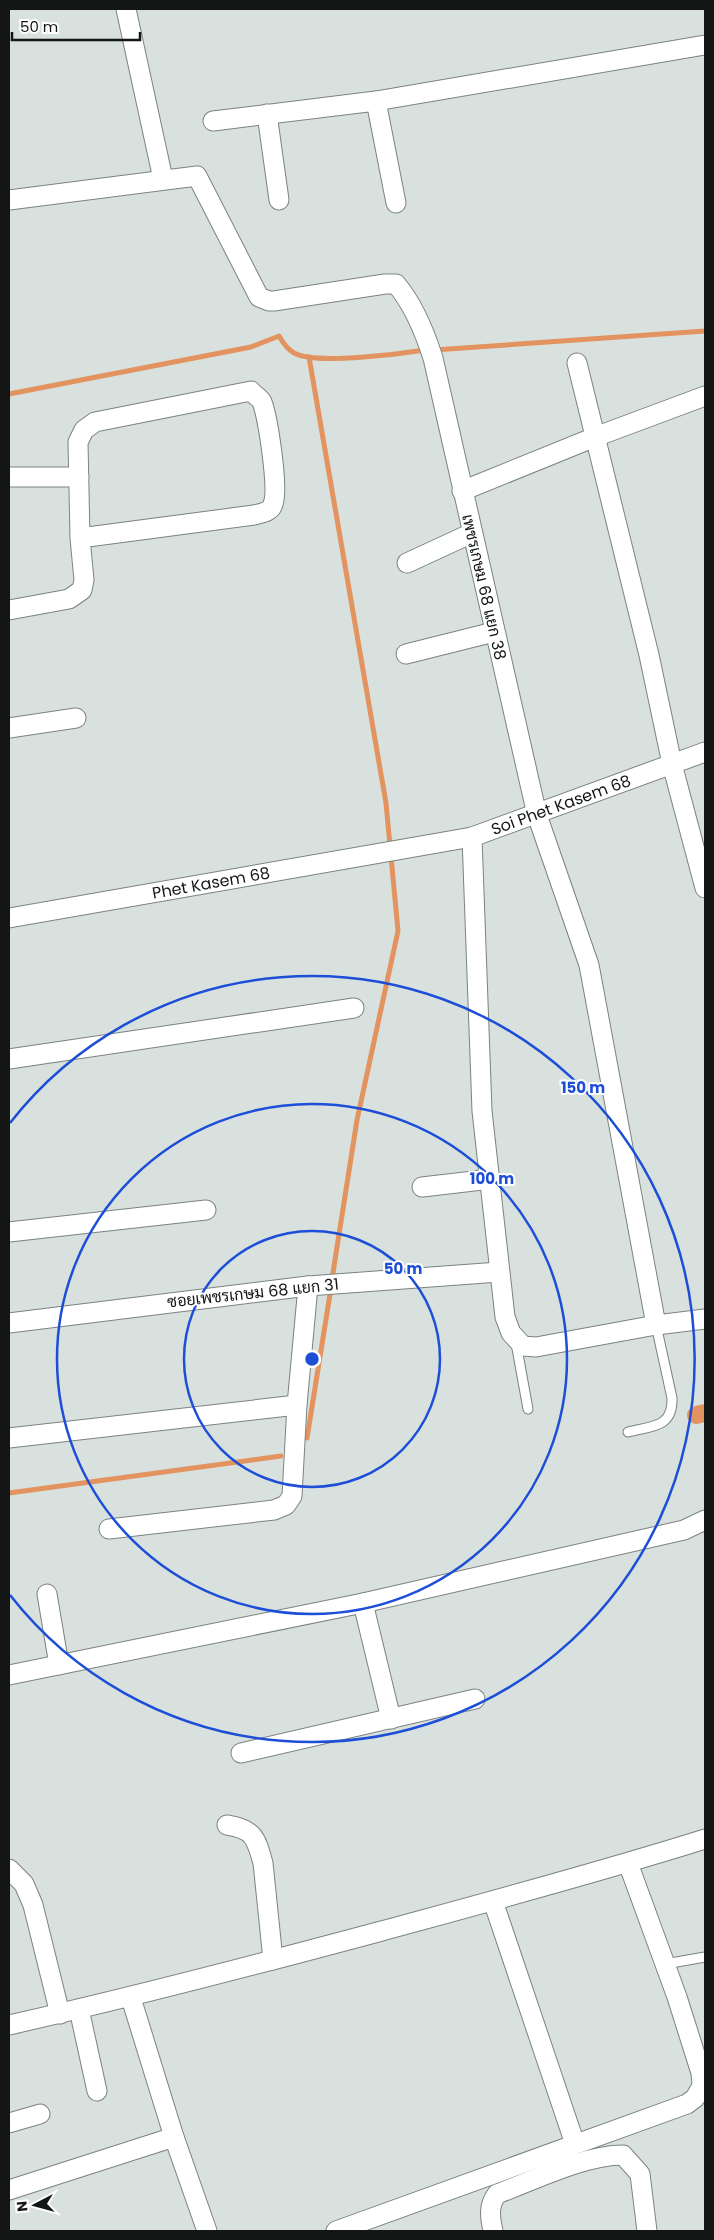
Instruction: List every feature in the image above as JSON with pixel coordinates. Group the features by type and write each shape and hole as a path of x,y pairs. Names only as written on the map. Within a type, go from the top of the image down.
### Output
{"street":[{"path":"9,200 163,179 126,9"},
{"path":"213,121 376,101 705,45"},
{"path":"376,101 396,202"},
{"path":"267,114 279,200"},
{"name":"เพชรเกษม 68 แยก 38","path":"163,179 197,176 200,178 260,297 263,299 274,301 385,284 396,284 404,293 426,338 537,815 589,965 656,1325"},
{"path":"577,363 649,655 672,764 705,888"},
{"path":"9,610 69,599 82,590 84,580 80,538 78,442 84,430 95,422 251,391 261,401 271,450 274,493 273,504 268,511 254,515 80,538"},
{"path":"462,491 595,437 705,396"},
{"path":"9,477 79,477"},
{"path":"406,563 472,534"},
{"path":"406,654 494,632"},
{"path":"9,728 76,718"},
{"name":"Soi Phet Kasem 68","path":"413,847 472,837 537,815 705,752"},
{"path":"472,837 482,1112 491,1179 499,1272 505,1317 510,1333 516,1342 523,1346 536,1348 656,1325 705,1318"},
{"name":"Phet Kasem 68","path":"9,918 413,847"},
{"path":"9,1058 354,1008"},
{"path":"422,1187 491,1179"},
{"path":"9,1232 206,1210"},
{"name":"ซอยเพชรเกษม 68 แยก 31","path":"9,1323 308,1286 499,1272"},
{"path":"109,1529 274,1510 286,1505 292,1496 297,1405 308,1286"},
{"path":"9,1438 297,1405"},
{"path":"9,1675 363,1603 684,1530 705,1520"},
{"path":"47,1594 59,1665"},
{"path":"363,1603 391,1719"},
{"path":"241,1753 475,1699"},
{"path":"227,1825 243,1827 253,1836 259,1850 263,1863 273,1960"},
{"path":"9,2025 130,1998 494,1901 705,1839"},
{"path":"336,2231 687,2104 695,2098 702,2086 701,2073 666,1964 628,1863"},
{"path":"9,1869 24,1884 33,1905 60,2014"},
{"path":"494,1901 575,2144"},
{"path":"130,1998 174,2137 207,2231"},
{"path":"79,2009 97,2092"},
{"path":"9,2122 40,2114"},
{"path":"9,2190 174,2137"},
{"path":"493,2231 490,2215 491,2202 497,2194 590,2160 608,2155 623,2154 640,2174 647,2231"}],"lane":[{"path":"628,1432 658,1424 670,1417 673,1410 656,1325"},
{"path":"516,1342 528,1409"},
{"path":"666,1964 705,1957"}],"waterway":[{"path":"434,350 705,331"},
{"path":"9,394 251,347 279,336 285,346 294,353 320,358 358,358 425,350"},
{"path":"309,357 386,803 398,931 357,1120 332,1279"},
{"path":"307,1438 331,1288"},
{"path":"696,1415 705,1413"},
{"path":"9,1493 281,1456"}]}
